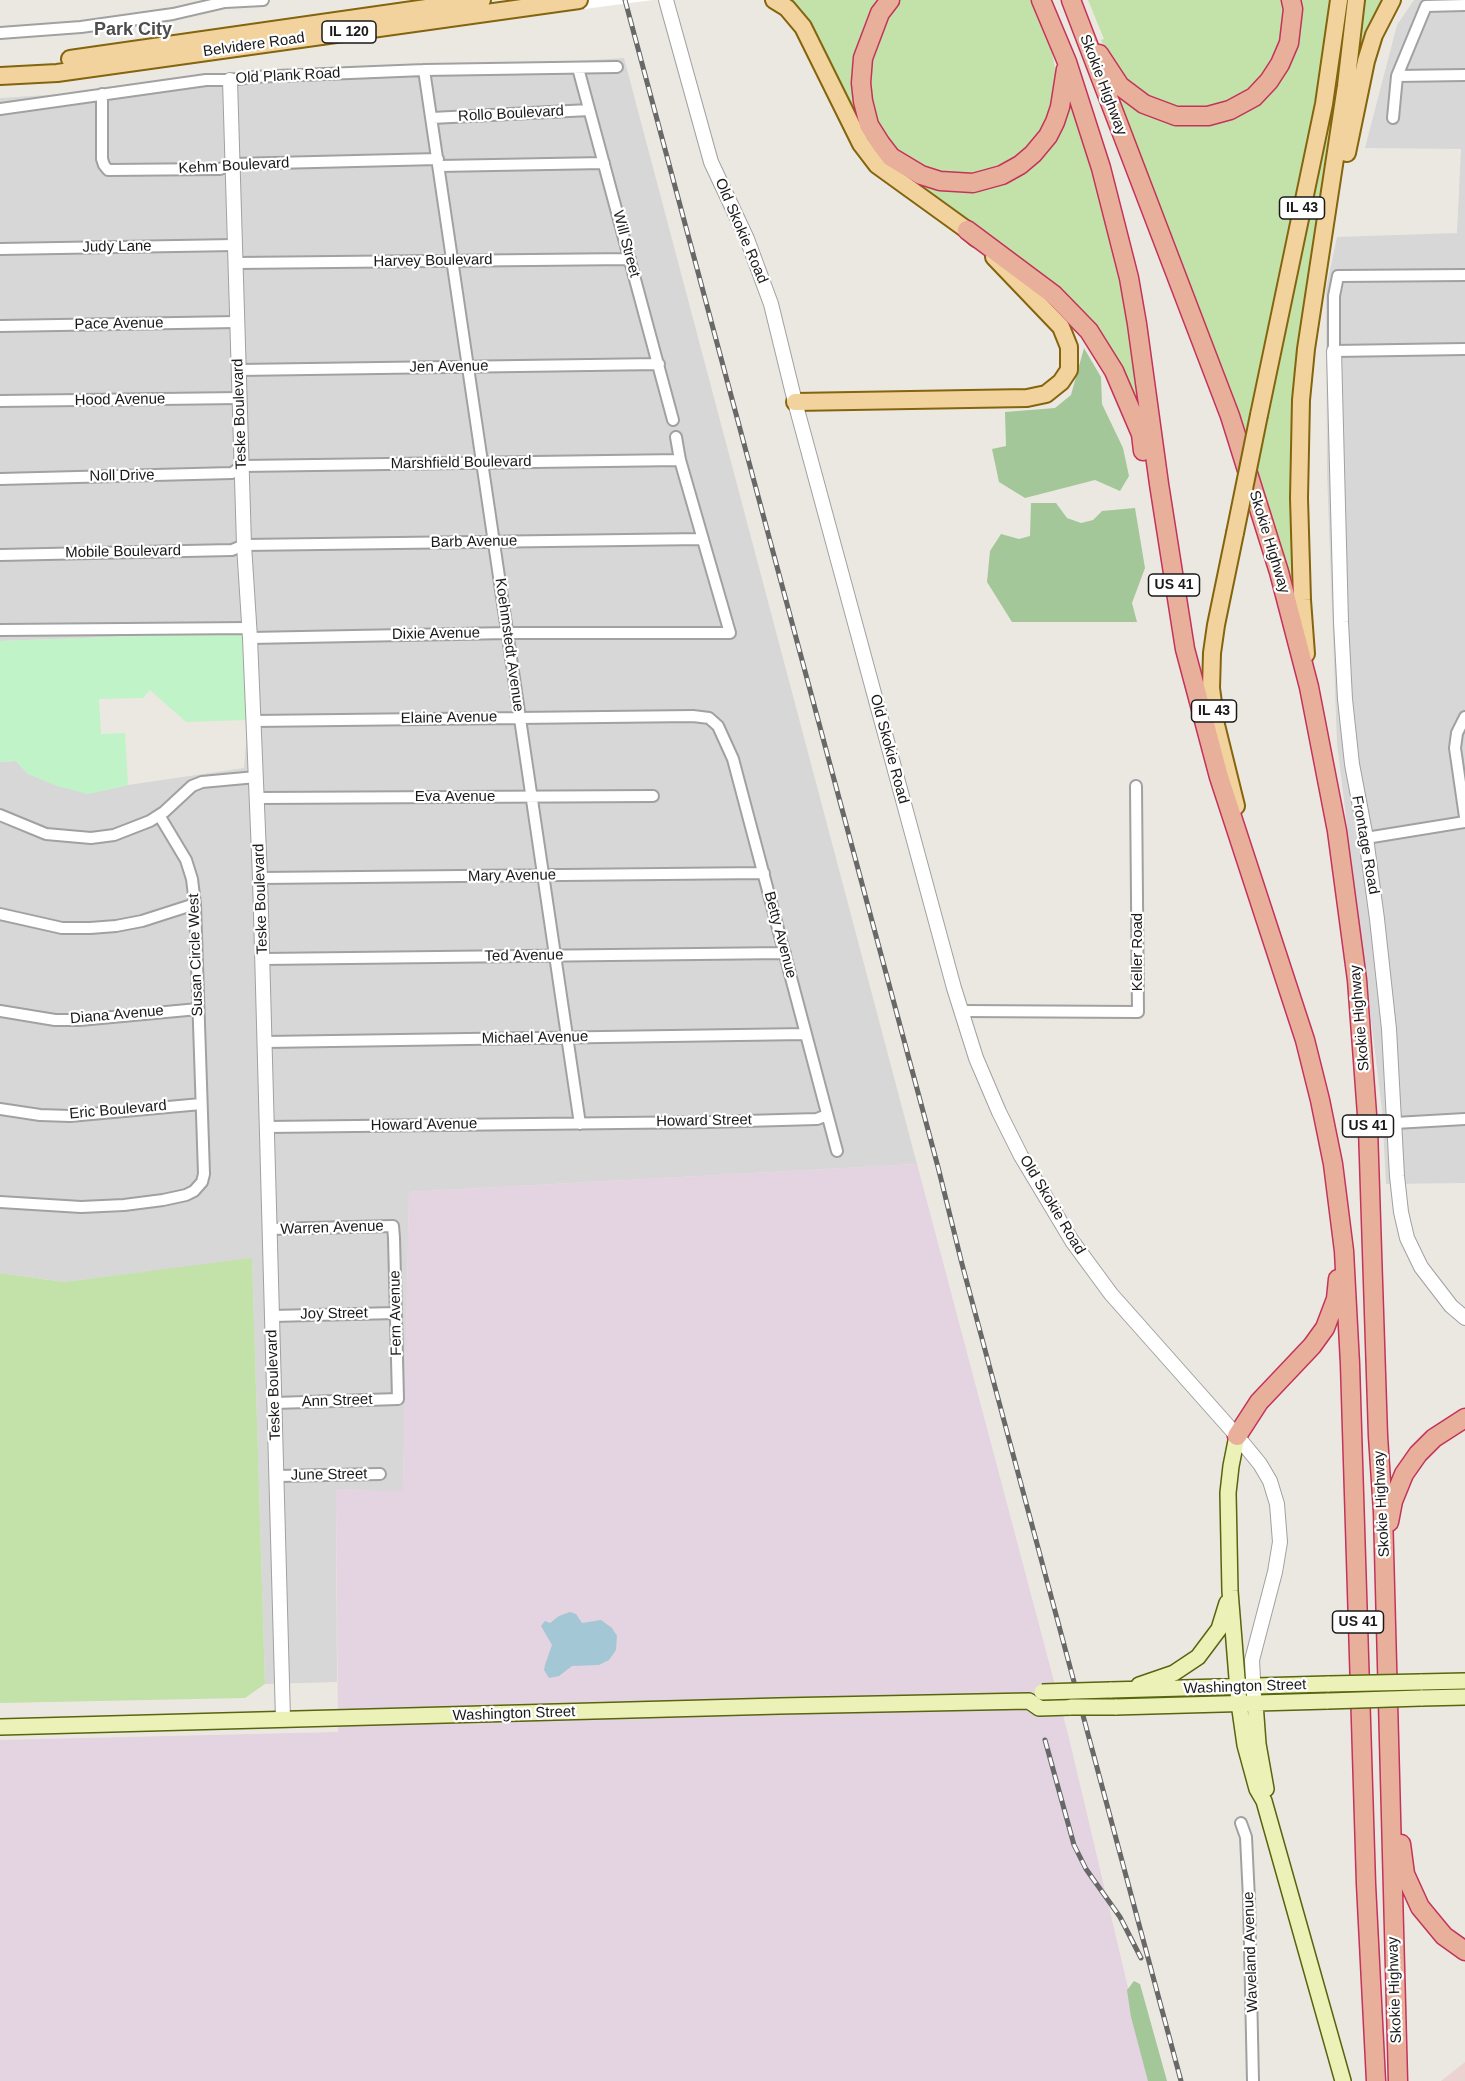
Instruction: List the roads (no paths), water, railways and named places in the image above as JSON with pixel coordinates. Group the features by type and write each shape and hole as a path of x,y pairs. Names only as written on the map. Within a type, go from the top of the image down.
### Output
{"highway":[{"path":"890,0 879,13 863,58 861,83 863,101 869,125 891,157 921,175 940,181 973,183 1002,175 1020,165 1048,136 1055,122 1060,107 1067,62"},
{"name":"Skokie Highway","path":"1041,0 1067,62 1101,168 1128,278 1137,324 1158,484 1185,649 1219,777 1305,1040 1333,1164 1344,1251 1350,1364 1366,1884 1376,2081"},
{"name":"Skokie Highway","path":"1071,0 1230,416 1279,572 1309,687 1337,831 1350,916 1362,1030 1368,1128 1389,1708 1398,2081"},
{"path":"1079,21 1120,86 1144,104 1176,116 1208,116 1230,110 1254,97 1269,81 1281,64 1288,43 1293,9 1291,0"},
{"path":"967,230 1054,295 1089,332 1114,371 1141,434 1165,579 1185,649"},
{"path":"1237,1436 1266,1394 1312,1346 1331,1314 1339,1283 1330,1190 1333,1164"},
{"path":"1384,1568 1393,1501 1404,1474 1434,1437 1465,1418"},
{"path":"1389,1708 1405,1874 1412,1892 1431,1922 1444,1936 1465,1951"}],"main road":[{"name":"Belvidere Road","path":"0,71 482,0"},
{"name":"Belvidere Road","path":"0,76 57,73 579,0"},
{"path":"774,0 787,8 803,27 861,144 877,165 967,230 1061,327 1069,347 1069,370 1061,382 1046,394 1027,398 795,402"},
{"name":"IL 43","path":"1256,887 1216,725 1211,688 1212,653 1215,626 1324,104 1339,0"},
{"name":"IL 43","path":"1309,687 1302,600 1299,498 1301,400 1346,86 1356,0"},
{"path":"1321,249 1334,216 1366,61 1374,35 1392,0"},
{"path":"1237,1436 1228,1493 1230,1591 1239,1703 1245,1745 1257,1789 1264,1801 1343,2081"},
{"path":"1126,1690 1174,1673 1198,1657 1219,1629 1230,1591"},
{"name":"Washington Street","path":"1029,1701 1036,1692 1465,1681"},
{"name":"Washington Street","path":"0,1727 1029,1701 1039,1708 1047,1708 1465,1697"},
{"path":"1255,1703 1258,1744 1266,1788 1264,1801"}],"street":[{"path":"0,33 81,27 173,14 225,1 263,0"},
{"name":"Old Skokie Road","path":"666,0 711,162 747,239 771,304 795,402 961,1011 976,1058 1021,1156 1072,1241 1111,1294 1237,1436 1260,1464 1270,1481 1277,1504 1280,1542 1252,1660 1255,1703"},
{"path":"1393,118 1397,76 1426,6 1465,5"},
{"name":"Old Plank Road","path":"0,109 206,80 230,80 252,76 617,67"},
{"name":"Will Street","path":"578,68 673,420"},
{"name":"Koehmstedt Avenue","path":"424,70 580,1124"},
{"path":"1397,76 1465,75"},
{"name":"Teske Boulevard","path":"230,80 244,545 250,633 263,959 283,1719"},
{"name":"Kehm Boulevard","path":"102,94 102,159 108,170 220,169 233,164 604,163"},
{"name":"Rollo Boulevard","path":"432,118 589,110"},
{"name":"Judy Lane","path":"0,249 235,245"},
{"name":"Harvey Boulevard","path":"236,263 630,259"},
{"path":"1465,276 1338,276 1334,296 1334,351 1465,349"},
{"name":"Pace Avenue","path":"0,327 237,322"},
{"name":"Frontage Road","path":"1334,351 1341,622 1345,688 1352,764 1366,838 1389,1029 1401,1212 1407,1238 1428,1277 1451,1306 1465,1318"},
{"name":"Jen Avenue","path":"239,370 659,364"},
{"name":"Hood Avenue","path":"0,401 240,398"},
{"path":"676,437 680,460 703,539"},
{"name":"Marshfield Boulevard","path":"242,466 680,460"},
{"name":"Noll Drive","path":"0,479 232,473 242,466"},
{"name":"Barb Avenue","path":"244,545 703,539"},
{"name":"Dixie Avenue","path":"0,630 250,633 730,633 703,539"},
{"name":"Mobile Boulevard","path":"0,555 232,550 244,545"},
{"name":"Elaine Avenue","path":"253,721 693,716 709,718 715,723"},
{"path":"1465,717 1457,733 1455,748 1465,817"},
{"name":"Betty Avenue","path":"715,723 725,738 732,759 837,1151"},
{"path":"0,815 46,834 91,838 114,835 132,829 159,815 192,786 202,782 256,777"},
{"name":"Keller Road","path":"961,1011 1138,1012 1136,786"},
{"name":"Eva Avenue","path":"257,798 653,796"},
{"name":"Susan Circle West","path":"0,1202 81,1207 164,1200 186,1196 195,1191 202,1182 204,1174 195,904 192,879 186,860 159,815"},
{"path":"1366,838 1465,822"},
{"name":"Mary Avenue","path":"260,878 764,873"},
{"path":"0,914 62,928 90,928 142,921 195,904"},
{"name":"Ted Avenue","path":"263,959 785,953"},
{"name":"Diana Avenue","path":"0,1011 56,1020 80,1020 198,1009"},
{"name":"Michael Avenue","path":"265,1042 806,1034"},
{"name":"Eric Boulevard","path":"0,1109 70,1116 201,1104"},
{"name":"Howard Street","path":"580,1124 817,1119 827,1115"},
{"path":"1395,1123 1465,1119"},
{"name":"Howard Avenue","path":"267,1127 580,1124"},
{"name":"Warren Avenue","path":"270,1229 393,1226"},
{"name":"Fern Avenue","path":"393,1226 398,1399"},
{"name":"Joy Street","path":"272,1316 396,1313"},
{"name":"Ann Street","path":"275,1403 398,1399"},
{"name":"June Street","path":"277,1476 380,1474"},
{"name":"Waveland Avenue","path":"1241,1823 1246,1838 1250,1899 1253,2081"}],"water":[{"path":"570,1612 576,1614 582,1623 601,1620 612,1628 617,1636 616,1650 609,1660 599,1665 572,1666 559,1676 549,1678 544,1670 552,1645 541,1626 545,1621 550,1623"}],"railway":[{"path":"625,0 1181,2081"},
{"path":"1045,1740 1074,1845 1086,1869 1120,1917 1141,1958"}],"district":[{"name":"Park City","path":"133,30"}]}
